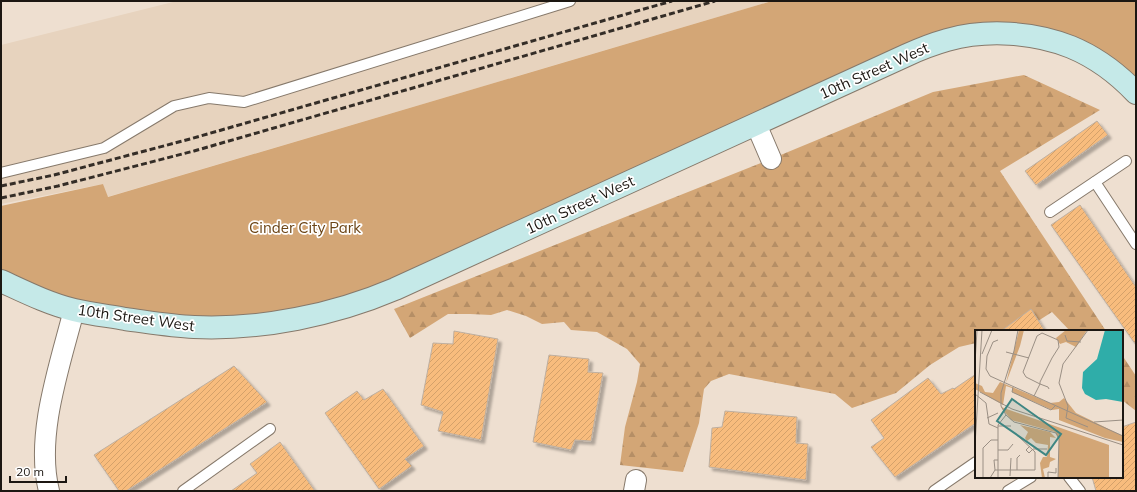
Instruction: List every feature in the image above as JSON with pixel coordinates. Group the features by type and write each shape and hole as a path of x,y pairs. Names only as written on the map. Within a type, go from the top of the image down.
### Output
{"street":[{"name":"10th Street West","path":"1,281 31,295 74,310 159,324 225,327 277,322 336,310 364,302 409,283 929,45 965,36 986,34 1028,36 1049,40 1071,47 1107,68 1123,80 1136,93"},
{"path":"756,124 771,159"},
{"path":"49,491 45,448 50,406 74,310"}],"lane":[{"path":"1,173 104,148 174,106 210,98 244,102 570,1"},
{"path":"1050,212 1126,161"},
{"path":"1095,182 1136,244"},
{"path":"183,491 270,429"},
{"path":"934,491 975,463"},
{"path":"1008,491 1029,478"},
{"path":"1070,478 1080,491"}],"shaded area":[{"path":"177,1 772,1 107,197 103,184 1,204 1,45"}],"green space":[{"name":"Cinder City Park","path":"772,1 1136,1 1136,96 1090,57 1028,36 965,36 396,289 214,327 113,317 1,279 1,206 103,184 108,197"},
{"path":"1024,75 1100,110 1000,171 1105,330 1069,330 1052,312 1038,321 1018,330 975,330 975,343 959,347 930,365 896,393 852,408 835,394 729,374 711,381 704,389 699,423 683,472 620,465 625,427 637,382 640,364 627,349 597,332 571,330 564,322 542,324 526,316 507,310 491,315 448,314 410,338 394,309 771,159 933,92"},
{"path":"1123,356 1136,376 1136,411 1123,401"}],"building":[{"path":"1097,121 1108,135 1036,185 1025,171"},
{"path":"1080,205 1136,287 1136,345 1051,225"},
{"path":"1031,309 1044,330 1002,330"},
{"path":"454,331 498,339 481,440 438,431 443,412 421,405 433,343 453,344"},
{"path":"549,355 589,359 588,372 603,373 591,441 575,440 571,450 533,442"},
{"path":"234,366 267,402 126,491 119,491 94,455"},
{"path":"975,375 975,424 895,477 871,447 884,438 871,420 928,378 941,394 953,388 954,389"},
{"path":"383,389 424,446 405,459 412,466 379,489 325,413 357,391 364,400"},
{"path":"725,411 797,417 796,443 808,444 806,480 709,467 712,428 722,427"},
{"path":"1136,422 1136,491 1096,491 1092,478 1123,478 1123,427"},
{"path":"280,442 315,491 231,491 257,473 250,464"}],"railway":[{"path":"1,186 54,175 190,139 672,1"},
{"path":"1,198 58,186 194,151 715,1"}]}
